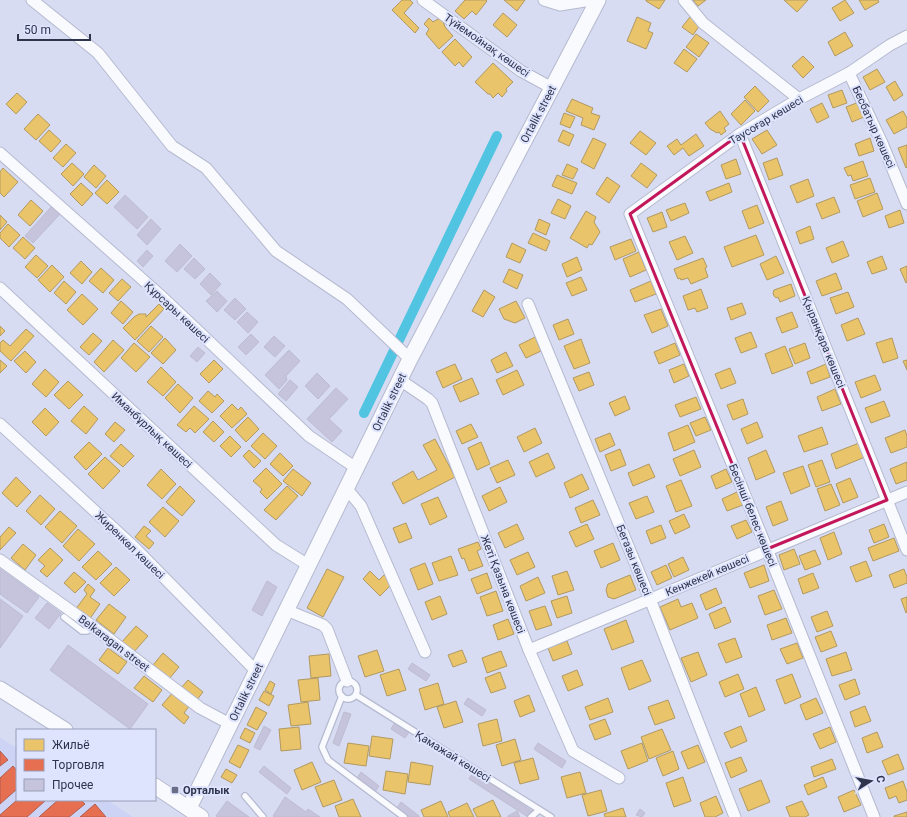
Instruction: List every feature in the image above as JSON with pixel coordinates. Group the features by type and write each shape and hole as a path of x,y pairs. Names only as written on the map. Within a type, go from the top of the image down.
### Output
{"main road":[{"name":"Ortalik street","path":"189,808 410,359 598,0"},
{"path":"0,689 63,729"},
{"path":"156,787 201,817"}],"street":[{"path":"32,0 98,53 172,146 206,168 276,251 346,298 410,359"},
{"name":"Түйемойнақ көшесі","path":"424,0 521,71 552,88"},
{"path":"544,0 560,5 591,0"},
{"path":"684,0 703,23 799,99"},
{"name":"Тауcоғар көшесі","path":"630,214 740,134 799,99 849,73 890,45 907,36"},
{"name":"Бесбатыр көшесі","path":"849,73 882,143 907,204"},
{"name":"Қыранқара көшесі","path":"740,134 907,550"},
{"name":"Құрсары көшесі","path":"0,153 160,295 309,436 356,468"},
{"name":"Бесінші белес көшесі","path":"630,214 767,549 874,817"},
{"name":"Иманбұрлық көшесі","path":"0,288 276,545 308,565"},
{"name":"Бегазы көшесі","path":"528,304 650,599 735,817"},
{"name":"Жеті Қазына көшесі","path":"400,380 432,403 529,650 573,751 619,778"},
{"name":"Жиренкөл көшесі","path":"0,424 134,547 256,671"},
{"path":"346,488 361,506 425,652"},
{"name":"Кенжекей көшесі","path":"529,650 767,549 907,492"},
{"name":"Belkaragan street","path":"0,560 92,626 200,708 230,724"},
{"path":"286,610 323,624 327,629 347,681"}],"lane":[{"path":"64,617 82,631 87,631 92,626"},
{"path":"342,696 348,699 356,695 356,685 347,681 342,683 340,687 340,693 342,696 322,747 328,760 404,817"},
{"name":"Қамажай көшесі","path":"356,695 551,817"},
{"path":"245,796 263,817"},
{"path":"531,817 539,810"}],"highlighted area":[{"path":"740,134 887,500 767,549 630,214"}],"shaded area":[{"path":"0,738 16,747 16,801 109,801 133,817 0,817"}],"building: Жильё":[{"path":"402,0 410,0 413,3 404,13 419,28 415,33 392,10"},
{"path":"465,0 487,1 476,15 472,11 464,19 455,11"},
{"path":"504,0 525,0 517,11"},
{"path":"646,0 665,0 659,9"},
{"path":"693,0 706,0 698,6"},
{"path":"784,0 808,0 797,12"},
{"path":"845,0 854,13 840,21 832,8"},
{"path":"859,0 878,0 879,2 865,10"},
{"path":"503,13 517,25 507,37 493,25"},
{"path":"637,17 651,23 648,31 653,33 646,49 627,41"},
{"path":"690,17 700,25 693,35 682,27"},
{"path":"429,18 433,22 441,19 445,27 453,36 439,49 426,34 429,29 424,24"},
{"path":"845,32 853,46 835,56 828,42"},
{"path":"696,34 709,43 699,57 686,47"},
{"path":"455,39 472,57 463,67 459,62 455,66 442,52"},
{"path":"684,49 697,59 687,72 674,63"},
{"path":"803,56 814,67 803,78 792,66"},
{"path":"493,63 513,82 506,89 507,91 502,97 498,93 493,98 475,82"},
{"path":"877,69 885,82 870,90 863,77"},
{"path":"895,81 903,95 894,101 886,87"},
{"path":"755,86 769,101 758,112 744,97"},
{"path":"842,90 847,103 833,108 828,95"},
{"path":"17,93 27,102 16,114 6,104"},
{"path":"572,99 593,108 591,113 600,116 594,130 581,125 583,118 566,111"},
{"path":"745,100 755,111 741,125 731,114"},
{"path":"859,102 864,117 852,122 846,107"},
{"path":"822,103 829,117 817,123 810,109"},
{"path":"720,111 729,124 724,128 726,131 721,135 719,132 717,133 710,129 705,123"},
{"path":"903,111 907,118 907,127 894,134 886,120"},
{"path":"564,113 575,117 570,128 560,124"},
{"path":"38,114 50,125 36,140 24,129"},
{"path":"49,130 61,141 51,152 39,141"},
{"path":"563,130 574,135 569,146 558,141"},
{"path":"767,130 777,145 762,154 752,139"},
{"path":"640,131 656,143 646,155 630,143"},
{"path":"696,134 704,146 689,156 683,148 674,155 667,146 677,139 681,145"},
{"path":"593,138 606,144 594,169 581,162"},
{"path":"870,138 874,151 859,156 855,144"},
{"path":"66,144 76,153 63,167 53,158"},
{"path":"907,145 907,167 906,168 898,148"},
{"path":"777,158 783,175 769,180 763,163"},
{"path":"736,159 741,174 726,179 721,165"},
{"path":"863,161 868,176 853,181 851,175 848,176 844,168"},
{"path":"72,163 84,174 73,186 61,174"},
{"path":"641,163 657,175 647,188 631,176"},
{"path":"567,164 578,169 573,179 562,175"},
{"path":"94,165 106,176 96,188 84,177"},
{"path":"3,168 18,182 4,197 0,193 0,172"},
{"path":"557,175 577,183 572,194 552,186"},
{"path":"607,177 620,186 609,203 596,194"},
{"path":"870,178 875,192 855,199 850,185"},
{"path":"808,179 814,196 797,203 790,186"},
{"path":"107,180 119,192 107,204 95,193"},
{"path":"81,183 93,194 82,206 70,194"},
{"path":"729,183 732,192 710,201 706,192"},
{"path":"877,193 883,209 863,217 857,201"},
{"path":"834,197 840,212 822,219 816,204"},
{"path":"558,199 571,206 565,219 551,213"},
{"path":"31,200 43,211 30,226 18,215"},
{"path":"685,203 689,213 671,221 666,210"},
{"path":"757,205 764,223 749,229 742,211"},
{"path":"900,210 904,223 889,228 885,216"},
{"path":"586,211 596,217 594,222 600,232 592,245 589,244 587,248 570,238"},
{"path":"662,212 667,227 653,232 647,218"},
{"path":"0,215 7,222 0,230"},
{"path":"539,219 550,224 546,235 535,230"},
{"path":"8,224 20,235 9,247 0,238 0,233"},
{"path":"810,226 814,239 800,244 796,232"},
{"path":"533,233 550,241 546,251 528,243"},
{"path":"756,235 764,255 732,267 724,247"},
{"path":"685,236 693,253 677,260 669,242"},
{"path":"23,237 35,248 25,259 13,248"},
{"path":"631,239 636,251 615,260 610,247"},
{"path":"843,241 849,256 832,263 826,248"},
{"path":"512,243 526,250 520,263 506,257"},
{"path":"639,252 646,270 630,277 623,259"},
{"path":"36,255 48,266 37,278 25,267"},
{"path":"776,256 784,273 767,280 760,264"},
{"path":"882,256 887,269 872,274 867,262"},
{"path":"577,257 582,270 567,277 562,264"},
{"path":"703,258 707,267 705,268 708,277 691,284 688,278 681,280 680,278 678,279 674,269"},
{"path":"81,261 92,272 82,284 70,273"},
{"path":"52,265 64,277 50,292 38,280"},
{"path":"907,266 907,282 906,283 900,269"},
{"path":"101,268 114,280 103,293 89,281"},
{"path":"509,269 523,275 517,289 503,282"},
{"path":"836,273 842,289 822,296 816,281"},
{"path":"581,277 587,290 572,296 566,283"},
{"path":"122,279 131,287 118,301 109,293"},
{"path":"64,281 76,292 66,304 54,293"},
{"path":"651,281 656,294 635,302 630,290"},
{"path":"791,284 795,296 780,302 778,297 776,298 774,296 774,290"},
{"path":"701,289 708,308 697,312 695,308 688,310 683,296"},
{"path":"484,290 495,297 483,317 472,311"},
{"path":"848,292 854,307 836,314 830,298"},
{"path":"82,294 98,309 83,325 67,310"},
{"path":"121,301 133,312 123,324 111,313"},
{"path":"516,301 525,318 515,323 504,319 499,309"},
{"path":"742,303 746,314 731,320 727,308"},
{"path":"159,304 164,309 135,340 123,328 139,314 146,314 146,317"},
{"path":"661,309 668,326 652,333 644,315"},
{"path":"792,312 798,327 782,333 776,318"},
{"path":"858,318 865,334 847,341 841,325"},
{"path":"568,319 574,334 559,340 553,325"},
{"path":"0,326 5,331 0,336"},
{"path":"151,326 163,337 149,352 137,341"},
{"path":"26,329 34,336 11,361 0,351 0,343 3,340 10,346"},
{"path":"751,332 757,347 741,353 735,338"},
{"path":"93,333 102,341 89,355 80,347"},
{"path":"535,337 541,351 526,358 519,345"},
{"path":"165,338 176,350 163,364 151,353"},
{"path":"892,338 898,358 883,363 876,343"},
{"path":"581,339 590,363 574,369 564,346"},
{"path":"113,340 124,350 104,372 94,362"},
{"path":"134,343 150,357 136,372 121,358"},
{"path":"675,343 680,355 659,364 654,352"},
{"path":"805,343 810,358 795,364 789,349"},
{"path":"785,346 793,366 772,374 765,354"},
{"path":"25,351 36,362 26,373 14,361"},
{"path":"506,352 513,366 497,373 491,360"},
{"path":"0,360 7,366 0,373"},
{"path":"214,360 223,369 209,383 200,374"},
{"path":"907,360 907,370 903,361"},
{"path":"455,364 462,379 443,388 436,372"},
{"path":"684,364 689,376 674,383 669,370"},
{"path":"826,364 830,377 811,384 807,372"},
{"path":"161,367 176,382 163,396 147,382"},
{"path":"730,368 736,383 721,389 715,374"},
{"path":"45,369 59,382 46,397 32,384"},
{"path":"517,370 524,385 503,395 496,380"},
{"path":"589,372 594,385 579,391 573,378"},
{"path":"875,375 881,390 861,398 855,382"},
{"path":"472,378 479,394 460,402 453,386"},
{"path":"68,381 83,395 69,409 54,395"},
{"path":"178,384 193,398 180,413 165,398"},
{"path":"835,389 841,404 822,411 817,397"},
{"path":"208,391 215,397 217,394 224,401 212,413 199,401"},
{"path":"625,396 630,409 615,416 609,403"},
{"path":"696,397 701,409 680,417 675,405"},
{"path":"743,399 748,414 733,420 727,405"},
{"path":"884,401 890,416 871,423 865,408"},
{"path":"232,404 238,410 241,407 247,414 232,428 220,416"},
{"path":"84,406 98,419 86,434 71,421"},
{"path":"194,406 209,419 195,433 190,428 186,432 177,425"},
{"path":"45,408 59,422 46,436 32,422"},
{"path":"248,417 259,429 246,442 235,430"},
{"path":"705,417 711,430 696,436 690,423"},
{"path":"213,421 224,432 214,442 203,432"},
{"path":"115,422 125,430 114,442 105,434"},
{"path":"757,422 763,437 747,444 741,429"},
{"path":"471,424 478,437 462,444 456,431"},
{"path":"688,425 695,442 674,451 668,433"},
{"path":"822,427 828,444 804,452 798,436"},
{"path":"535,428 542,443 524,452 517,437"},
{"path":"905,430 907,436 907,447 891,453 885,438"},
{"path":"263,433 277,446 265,459 251,446"},
{"path":"610,433 615,445 600,452 595,439"},
{"path":"230,436 241,447 231,457 220,446"},
{"path":"435,439 455,477 403,504 392,483 413,471 418,480 437,470 423,445"},
{"path":"89,442 102,454 86,470 74,457"},
{"path":"481,442 490,464 477,470 468,448"},
{"path":"859,443 865,457 836,469 831,454"},
{"path":"121,444 134,456 123,467 110,456"},
{"path":"620,449 626,465 611,471 605,455"},
{"path":"249,450 261,461 254,468 243,456"},
{"path":"694,450 701,467 680,476 673,459"},
{"path":"766,450 775,472 756,480 748,458"},
{"path":"280,453 293,466 283,476 270,464"},
{"path":"548,453 555,468 536,477 529,462"},
{"path":"105,457 120,471 103,489 88,474"},
{"path":"508,460 515,475 497,483 490,468"},
{"path":"822,460 830,482 816,487 808,465"},
{"path":"907,462 907,480 896,484 890,469"},
{"path":"649,464 655,477 633,486 628,473"},
{"path":"803,466 810,486 791,494 783,473"},
{"path":"266,468 282,484 267,499 260,492 262,489 253,481"},
{"path":"161,469 176,484 162,499 147,485"},
{"path":"293,469 311,483 302,496 283,481"},
{"path":"726,469 732,482 716,489 711,476"},
{"path":"582,474 589,489 570,498 564,483"},
{"path":"16,477 31,492 17,507 2,493"},
{"path":"850,478 858,497 843,503 836,484"},
{"path":"681,480 692,506 676,512 666,486"},
{"path":"831,484 840,505 825,511 817,489"},
{"path":"180,486 195,501 182,516 166,502"},
{"path":"287,486 298,496 276,520 264,510"},
{"path":"500,487 507,502 489,511 482,496"},
{"path":"737,492 743,505 727,511 722,499"},
{"path":"40,495 55,509 41,525 26,511"},
{"path":"647,496 654,512 636,519 629,503"},
{"path":"438,497 447,517 430,525 421,504"},
{"path":"593,500 600,515 581,523 575,508"},
{"path":"781,501 788,520 773,526 766,507"},
{"path":"163,507 179,521 165,537 149,522"},
{"path":"60,511 77,526 62,543 45,527"},
{"path":"684,514 690,527 675,534 669,521"},
{"path":"746,520 752,532 737,539 731,526"},
{"path":"406,523 412,538 399,543 393,528"},
{"path":"517,524 524,539 505,548 498,533"},
{"path":"587,524 594,539 576,547 569,532"},
{"path":"884,524 889,537 874,543 869,530"},
{"path":"661,525 666,538 651,544 646,531"},
{"path":"144,526 151,531 146,536 154,543 149,549 135,537"},
{"path":"9,527 16,533 0,550 0,537"},
{"path":"78,529 95,544 79,561 63,546"},
{"path":"834,532 842,554 828,560 820,538"},
{"path":"894,538 899,551 873,561 868,548"},
{"path":"478,542 481,549 477,551 483,566 469,571 464,558 462,559 458,549"},
{"path":"613,543 620,560 601,568 594,551"},
{"path":"23,544 36,555 25,570 11,558"},
{"path":"50,548 63,560 47,577 40,571 45,566 38,560"},
{"path":"794,549 800,564 784,570 779,555"},
{"path":"815,550 821,564 805,570 799,556"},
{"path":"98,551 112,564 96,580 82,567"},
{"path":"528,552 535,567 517,575 510,560"},
{"path":"451,556 458,575 439,581 432,563"},
{"path":"683,557 689,570 674,577 668,564"},
{"path":"866,561 872,576 856,582 850,567"},
{"path":"425,563 433,584 418,590 410,569"},
{"path":"666,565 672,578 657,585 651,572"},
{"path":"764,565 769,581 750,588 744,573"},
{"path":"116,567 130,580 114,596 100,583"},
{"path":"327,569 344,577 323,617 307,608"},
{"path":"904,569 907,577 907,583 894,588 889,575"},
{"path":"370,571 379,580 384,575 393,583 380,596 363,579"},
{"path":"567,571 574,590 558,595 552,576"},
{"path":"74,572 86,582 75,593 64,583"},
{"path":"487,573 492,588 477,594 471,579"},
{"path":"813,573 819,588 803,594 798,579"},
{"path":"630,575 636,590 614,599 608,597 606,590 608,584"},
{"path":"538,577 545,593 526,601 520,586"},
{"path":"88,584 95,590 90,597 100,604 89,620 75,610 87,594 84,590"},
{"path":"716,588 722,603 706,610 700,595"},
{"path":"774,590 782,609 765,615 758,596"},
{"path":"496,591 503,611 487,616 480,597"},
{"path":"440,596 447,614 432,620 425,602"},
{"path":"567,596 572,613 557,618 551,601"},
{"path":"907,597 907,612 906,613 901,599"},
{"path":"678,599 681,607 692,603 698,618 670,630 660,607"},
{"path":"109,604 126,617 114,634 96,620"},
{"path":"545,606 552,625 536,630 529,611"},
{"path":"725,607 731,622 715,629 709,614"},
{"path":"827,611 833,626 817,632 811,617"},
{"path":"786,618 792,633 772,640 767,625"},
{"path":"508,619 514,634 498,640 493,625"},
{"path":"626,620 634,642 612,650 604,629"},
{"path":"136,626 148,636 133,653 121,643"},
{"path":"831,631 837,646 821,652 815,637"},
{"path":"735,638 742,657 726,663 718,644"},
{"path":"567,641 572,654 553,661 548,648"},
{"path":"797,643 803,658 787,664 780,649"},
{"path":"108,648 127,662 118,674 99,660"},
{"path":"377,650 384,671 365,677 358,656"},
{"path":"462,650 467,662 453,667 448,655"},
{"path":"501,651 507,666 487,673 482,658"},
{"path":"698,652 707,675 691,682 681,658"},
{"path":"846,652 852,670 832,676 826,659"},
{"path":"163,653 179,667 169,679 153,665"},
{"path":"329,654 331,676 311,678 309,656"},
{"path":"642,660 651,681 629,690 621,668"},
{"path":"399,669 406,690 387,696 380,675"},
{"path":"577,670 583,685 568,691 562,676"},
{"path":"500,672 506,688 491,693 485,678"},
{"path":"738,674 744,689 725,697 719,682"},
{"path":"792,674 801,697 785,704 776,680"},
{"path":"144,676 162,690 153,702 134,688"},
{"path":"318,678 320,700 301,702 298,680"},
{"path":"855,679 860,694 845,700 839,685"},
{"path":"188,680 203,692 196,701 181,688"},
{"path":"270,681 275,684 271,694 265,690"},
{"path":"438,683 444,704 425,710 419,689"},
{"path":"756,687 765,710 749,717 740,694"},
{"path":"174,691 190,705 184,713 189,717 184,724 162,705"},
{"path":"264,691 274,696 269,706 259,700"},
{"path":"529,695 535,711 520,717 514,701"},
{"path":"608,698 613,712 590,720 585,707"},
{"path":"816,698 823,713 806,720 800,705"},
{"path":"668,700 675,718 655,725 648,707"},
{"path":"456,701 463,722 444,728 437,707"},
{"path":"308,702 311,724 291,726 288,705"},
{"path":"865,706 871,721 855,727 850,712"},
{"path":"256,707 267,713 257,730 247,725"},
{"path":"497,719 502,741 483,746 478,724"},
{"path":"605,719 611,734 595,740 589,725"},
{"path":"741,726 747,741 731,748 724,733"},
{"path":"299,727 301,749 281,751 279,729"},
{"path":"830,727 836,742 820,749 813,734"},
{"path":"245,728 255,733 250,743 240,738"},
{"path":"662,729 671,750 649,759 641,737"},
{"path":"877,732 883,747 867,753 862,738"},
{"path":"372,736 393,739 390,759 369,756"},
{"path":"515,739 521,760 502,766 496,745"},
{"path":"348,743 369,746 366,766 344,763"},
{"path":"642,743 648,761 628,769 621,751"},
{"path":"238,745 249,750 240,768 229,762"},
{"path":"698,745 705,762 688,769 681,752"},
{"path":"673,751 679,769 663,776 656,758"},
{"path":"898,754 904,769 888,775 882,761"},
{"path":"741,757 747,771 731,778 725,763"},
{"path":"533,758 539,779 520,784 514,763"},
{"path":"832,759 836,769 814,777 811,767"},
{"path":"312,762 321,782 302,790 294,770"},
{"path":"411,762 433,766 430,785 408,782"},
{"path":"226,769 237,775 232,783 221,777"},
{"path":"386,771 408,774 405,794 383,790"},
{"path":"580,772 586,793 567,798 561,777"},
{"path":"683,777 691,801 674,807 666,783"},
{"path":"823,777 827,787 808,795 804,785"},
{"path":"334,780 342,800 323,807 315,787"},
{"path":"761,780 770,802 748,811 739,789"},
{"path":"903,781 907,792 907,800 899,803 896,796 889,799 885,788"},
{"path":"601,790 607,811 588,816 582,795"},
{"path":"854,790 861,805 844,812 838,797"},
{"path":"716,796 723,813 715,817 705,817 700,803"},
{"path":"353,799 361,817 339,817 335,806"},
{"path":"493,800 501,817 477,817 473,809"},
{"path":"441,801 448,817 424,817 421,810"},
{"path":"802,801 809,815 805,817 790,817 786,807"},
{"path":"467,803 474,817 450,817 448,812"},
{"path":"623,808 626,817 605,817 604,814"},
{"path":"907,812 907,817 894,817 894,816"}],"building: Торговля":[{"path":"0,751 8,760 0,766"},
{"path":"13,766 16,770 16,790 0,804 0,778"},
{"path":"16,801 45,801 27,817 0,817 0,815"},
{"path":"57,801 82,801 85,804 69,817 39,817"},
{"path":"95,804 106,817 80,817"}],"building: Прочее":[{"path":"125,195 148,217 137,229 114,207"},
{"path":"52,206 60,214 33,243 25,236"},
{"path":"151,219 161,229 147,245 137,235"},
{"path":"180,244 192,256 177,272 165,261"},
{"path":"147,250 153,256 143,267 137,261"},
{"path":"194,258 205,269 195,279 184,269"},
{"path":"210,273 221,284 211,295 200,284"},
{"path":"217,291 227,301 217,312 206,301"},
{"path":"235,298 246,309 235,320 224,310"},
{"path":"247,312 258,322 248,333 237,322"},
{"path":"251,334 259,342 246,355 238,347"},
{"path":"274,336 285,346 275,357 264,347"},
{"path":"198,347 205,353 197,362 190,356"},
{"path":"289,350 300,361 286,376 287,380 279,389 265,375"},
{"path":"317,373 330,386 318,399 305,386"},
{"path":"290,380 298,387 286,401 278,394"},
{"path":"336,388 348,399 329,419 342,431 332,442 307,419"},
{"path":"0,569 39,597 27,613 0,594"},
{"path":"267,581 277,587 262,616 252,610"},
{"path":"0,599 23,616 0,648"},
{"path":"47,603 61,613 49,629 35,618"},
{"path":"68,645 148,704 130,729 50,670"},
{"path":"412,663 430,675 426,681 408,669"},
{"path":"468,698 486,710 482,716 464,704"},
{"path":"344,712 351,714 339,746 333,743"},
{"path":"395,722 409,732 405,738 391,729"},
{"path":"264,726 271,730 260,750 254,747"},
{"path":"538,743 566,761 562,768 534,749"},
{"path":"264,766 291,788 287,794 259,772"},
{"path":"361,772 379,786 375,792 357,778"},
{"path":"473,772 532,811 528,817 469,779"},
{"path":"285,797 306,812 308,809 320,817 274,817 273,816"},
{"path":"227,801 249,817 216,816"},
{"path":"401,802 419,817 408,817 397,808"},
{"path":"640,809 645,813 642,817 636,815"},
{"path":"517,811 520,817 508,817 508,816"}],"waterway":[{"path":"364,413 497,136"}],"place":[{"name":"Орталык","path":"175,790"}]}
